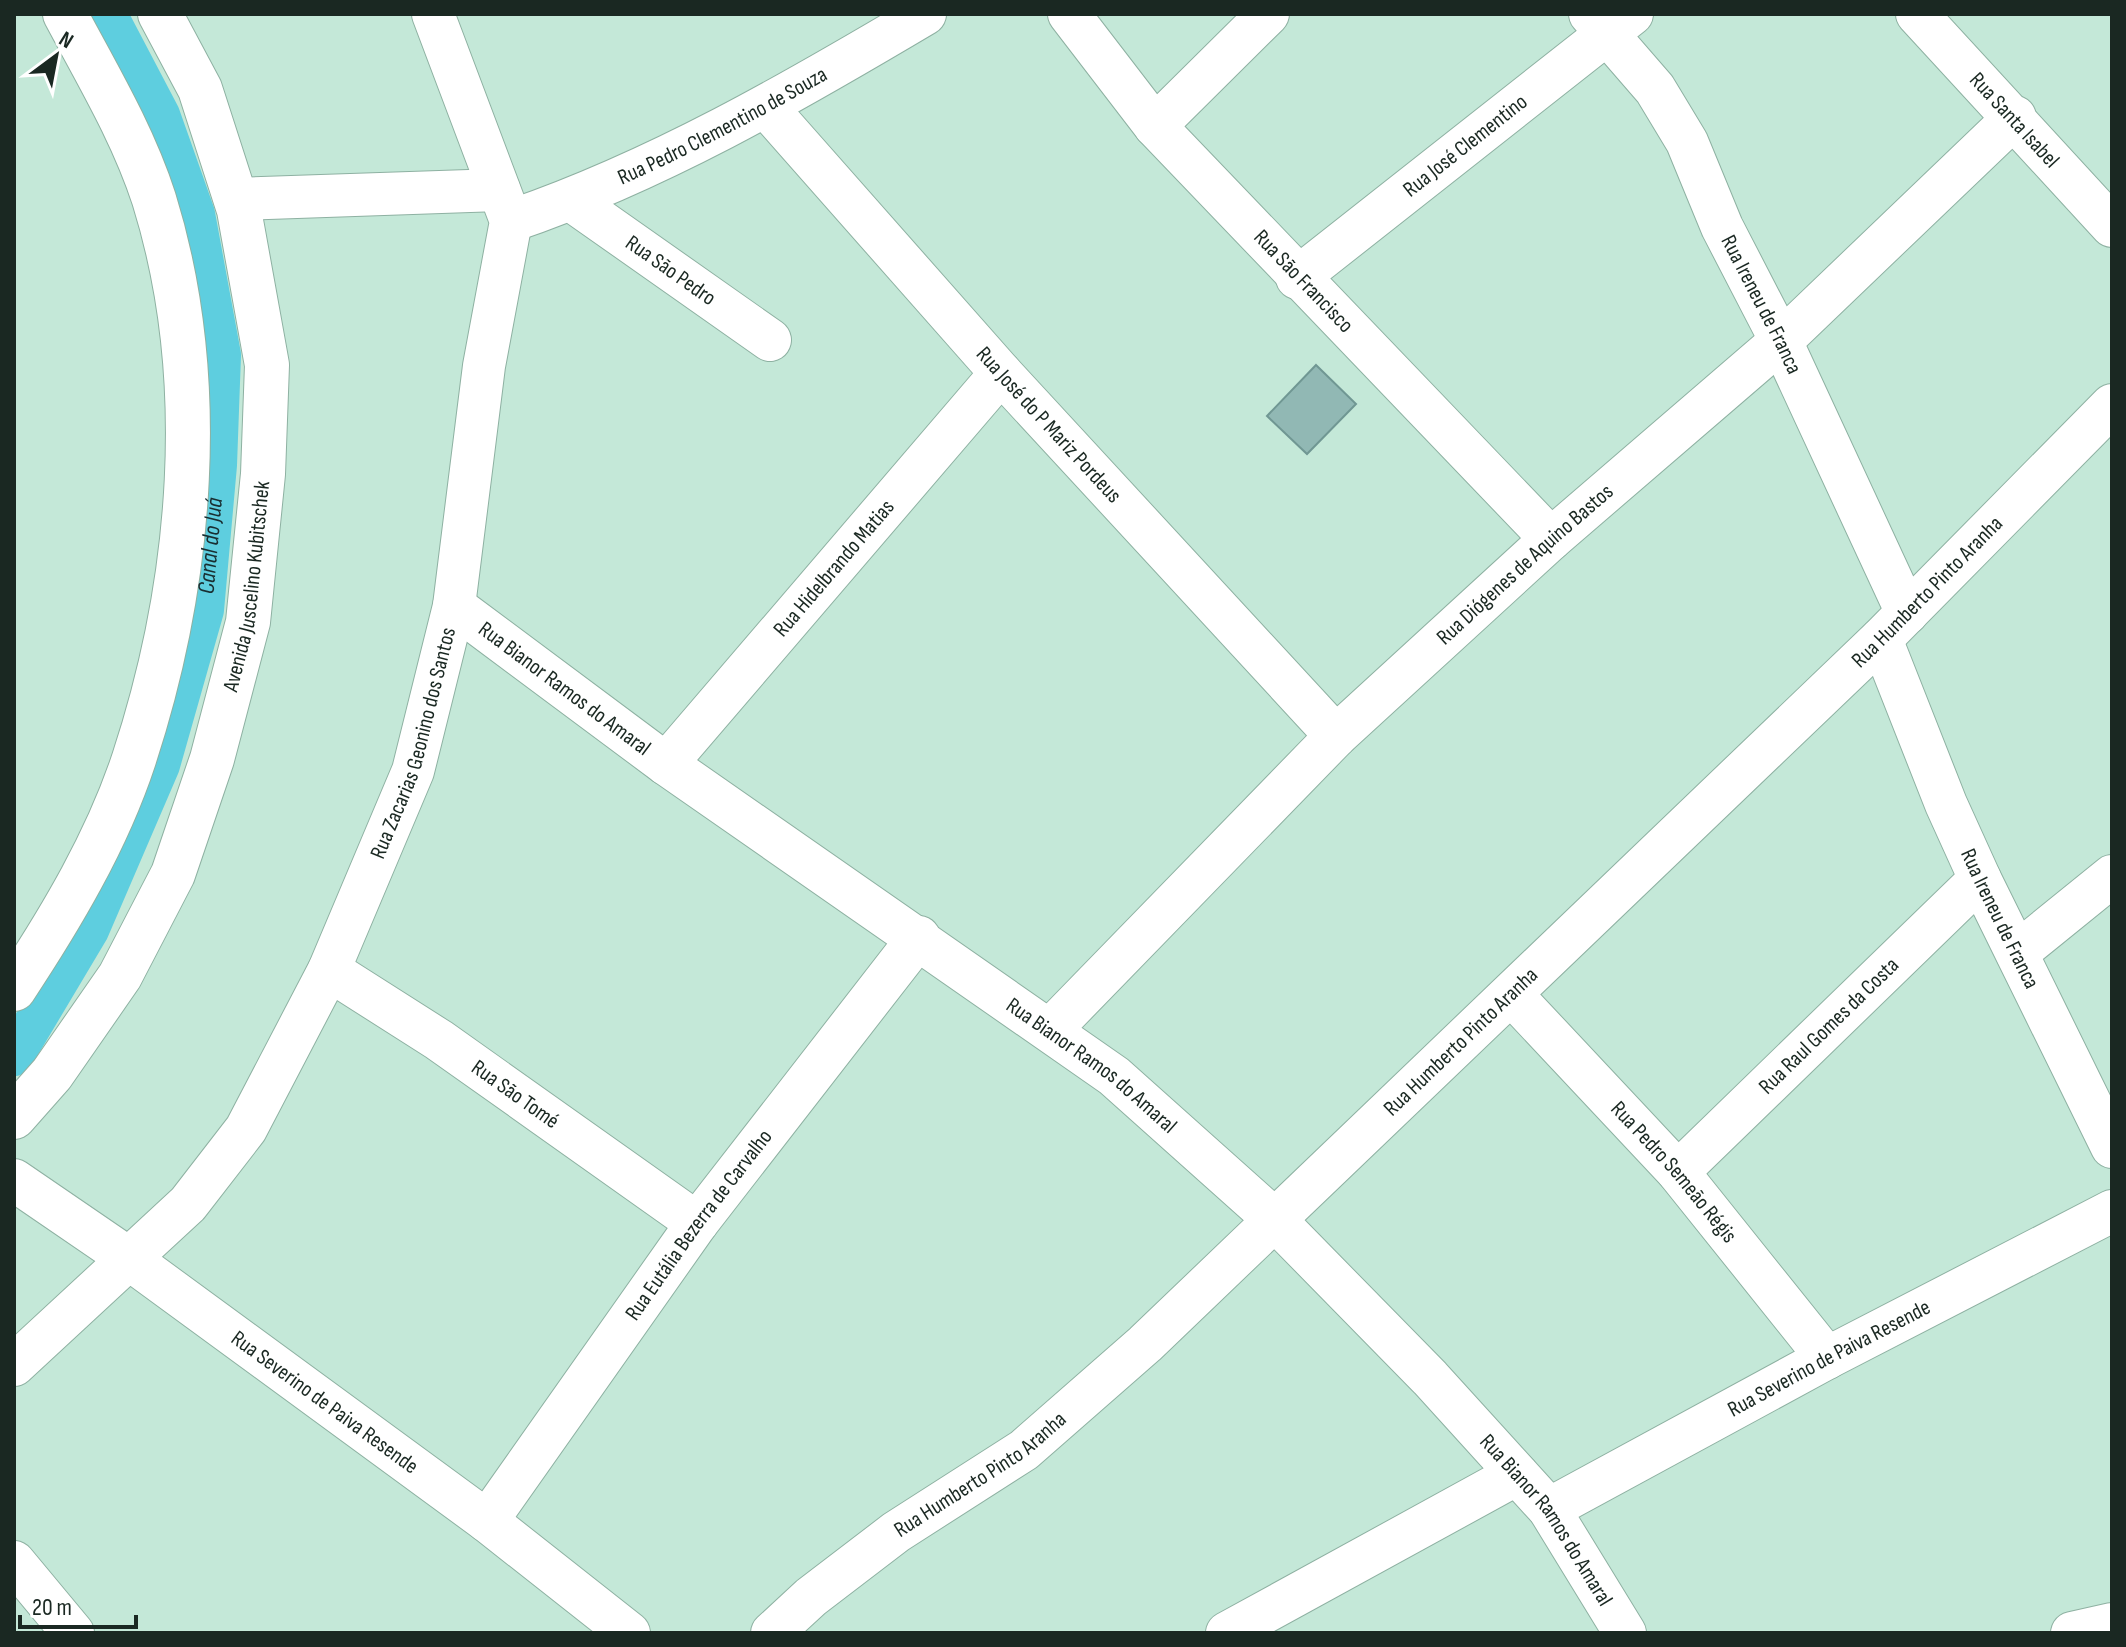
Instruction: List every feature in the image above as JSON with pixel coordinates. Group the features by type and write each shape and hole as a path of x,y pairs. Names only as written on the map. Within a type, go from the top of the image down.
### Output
{"street":[{"path":"14,989 86,870 134,760 166,637 182,530 190,429 179,310 154,199 120,116 65,14"},
{"name":"Avenida Juscelino Kubitschek","path":"14,1117 52,1074 120,976 173,874 212,759 248,622 263,474 267,365 236,199 200,89 160,14"},
{"path":"433,14 505,205"},
{"name":"Rua Pedro Clementino de Souza","path":"236,199 505,205 571,200 767,108 925,14"},
{"name":"Rua São Francisco","path":"1069,14 1155,126 1297,278 1551,539"},
{"path":"1155,126 1268,14"},
{"name":"Rua Santa Isabel","path":"1917,14 2112,226"},
{"name":"Rua José Clementino","path":"1297,278 1610,20"},
{"name":"Rua Ireneu de Franca","path":"1610,20 1687,142 1722,227 1781,341 1894,626 1946,804 2112,1147"},
{"name":"Rua José do P Mariz Pordeus","path":"767,108 1001,373 1336,736"},
{"name":"Rua Diógenes de Aquino Bastos","path":"1051,1029 1336,736 1551,539 1781,341 2015,117"},
{"name":"Rua São Pedro","path":"571,200 770,340"},
{"name":"Rua Zacarias Geonino dos Santos","path":"14,1365 188,1204 246,1129 329,970 413,771 454,606 505,205"},
{"name":"Rua Hidelbrando Matias","path":"666,764 1001,373"},
{"name":"Rua Humberto Pinto Aranha","path":"772,1633 811,1597 896,1532 1024,1450 1145,1344 1894,626 2112,405"},
{"name":"Rua Bianor Ramos do Amaral","path":"454,606 666,764 919,937 1114,1076 1274,1219 1517,1474 1549,1509 1625,1633"},
{"path":"2017,953 2112,876"},
{"name":"Rua Raul Gomes da Costa","path":"1678,1172 1980,879"},
{"name":"Rua Eutália Bezerra de Carvalho","path":"487,1521 697,1223 919,937"},
{"name":"Rua São Tomé","path":"329,970 439,1040 697,1223"},
{"name":"Rua Pedro Semeão Régis","path":"1512,995 1678,1172 1827,1358"},
{"name":"Rua Severino de Paiva Resende","path":"14,1180 128,1258 487,1521 629,1633"},
{"name":"Rua Severino de Paiva Resende","path":"1549,1509 1827,1358 2112,1211"},
{"path":"1227,1633 1517,1474"},
{"path":"14,1562 73,1633"}],"building":[{"path":"1316,365 1356,404 1307,454 1267,416"}],"waterway":[{"name":"Canal do Juá","path":"14,1056 89,930 160,765 204,610 217,465 221,355 195,214 160,115 107,14"}]}
